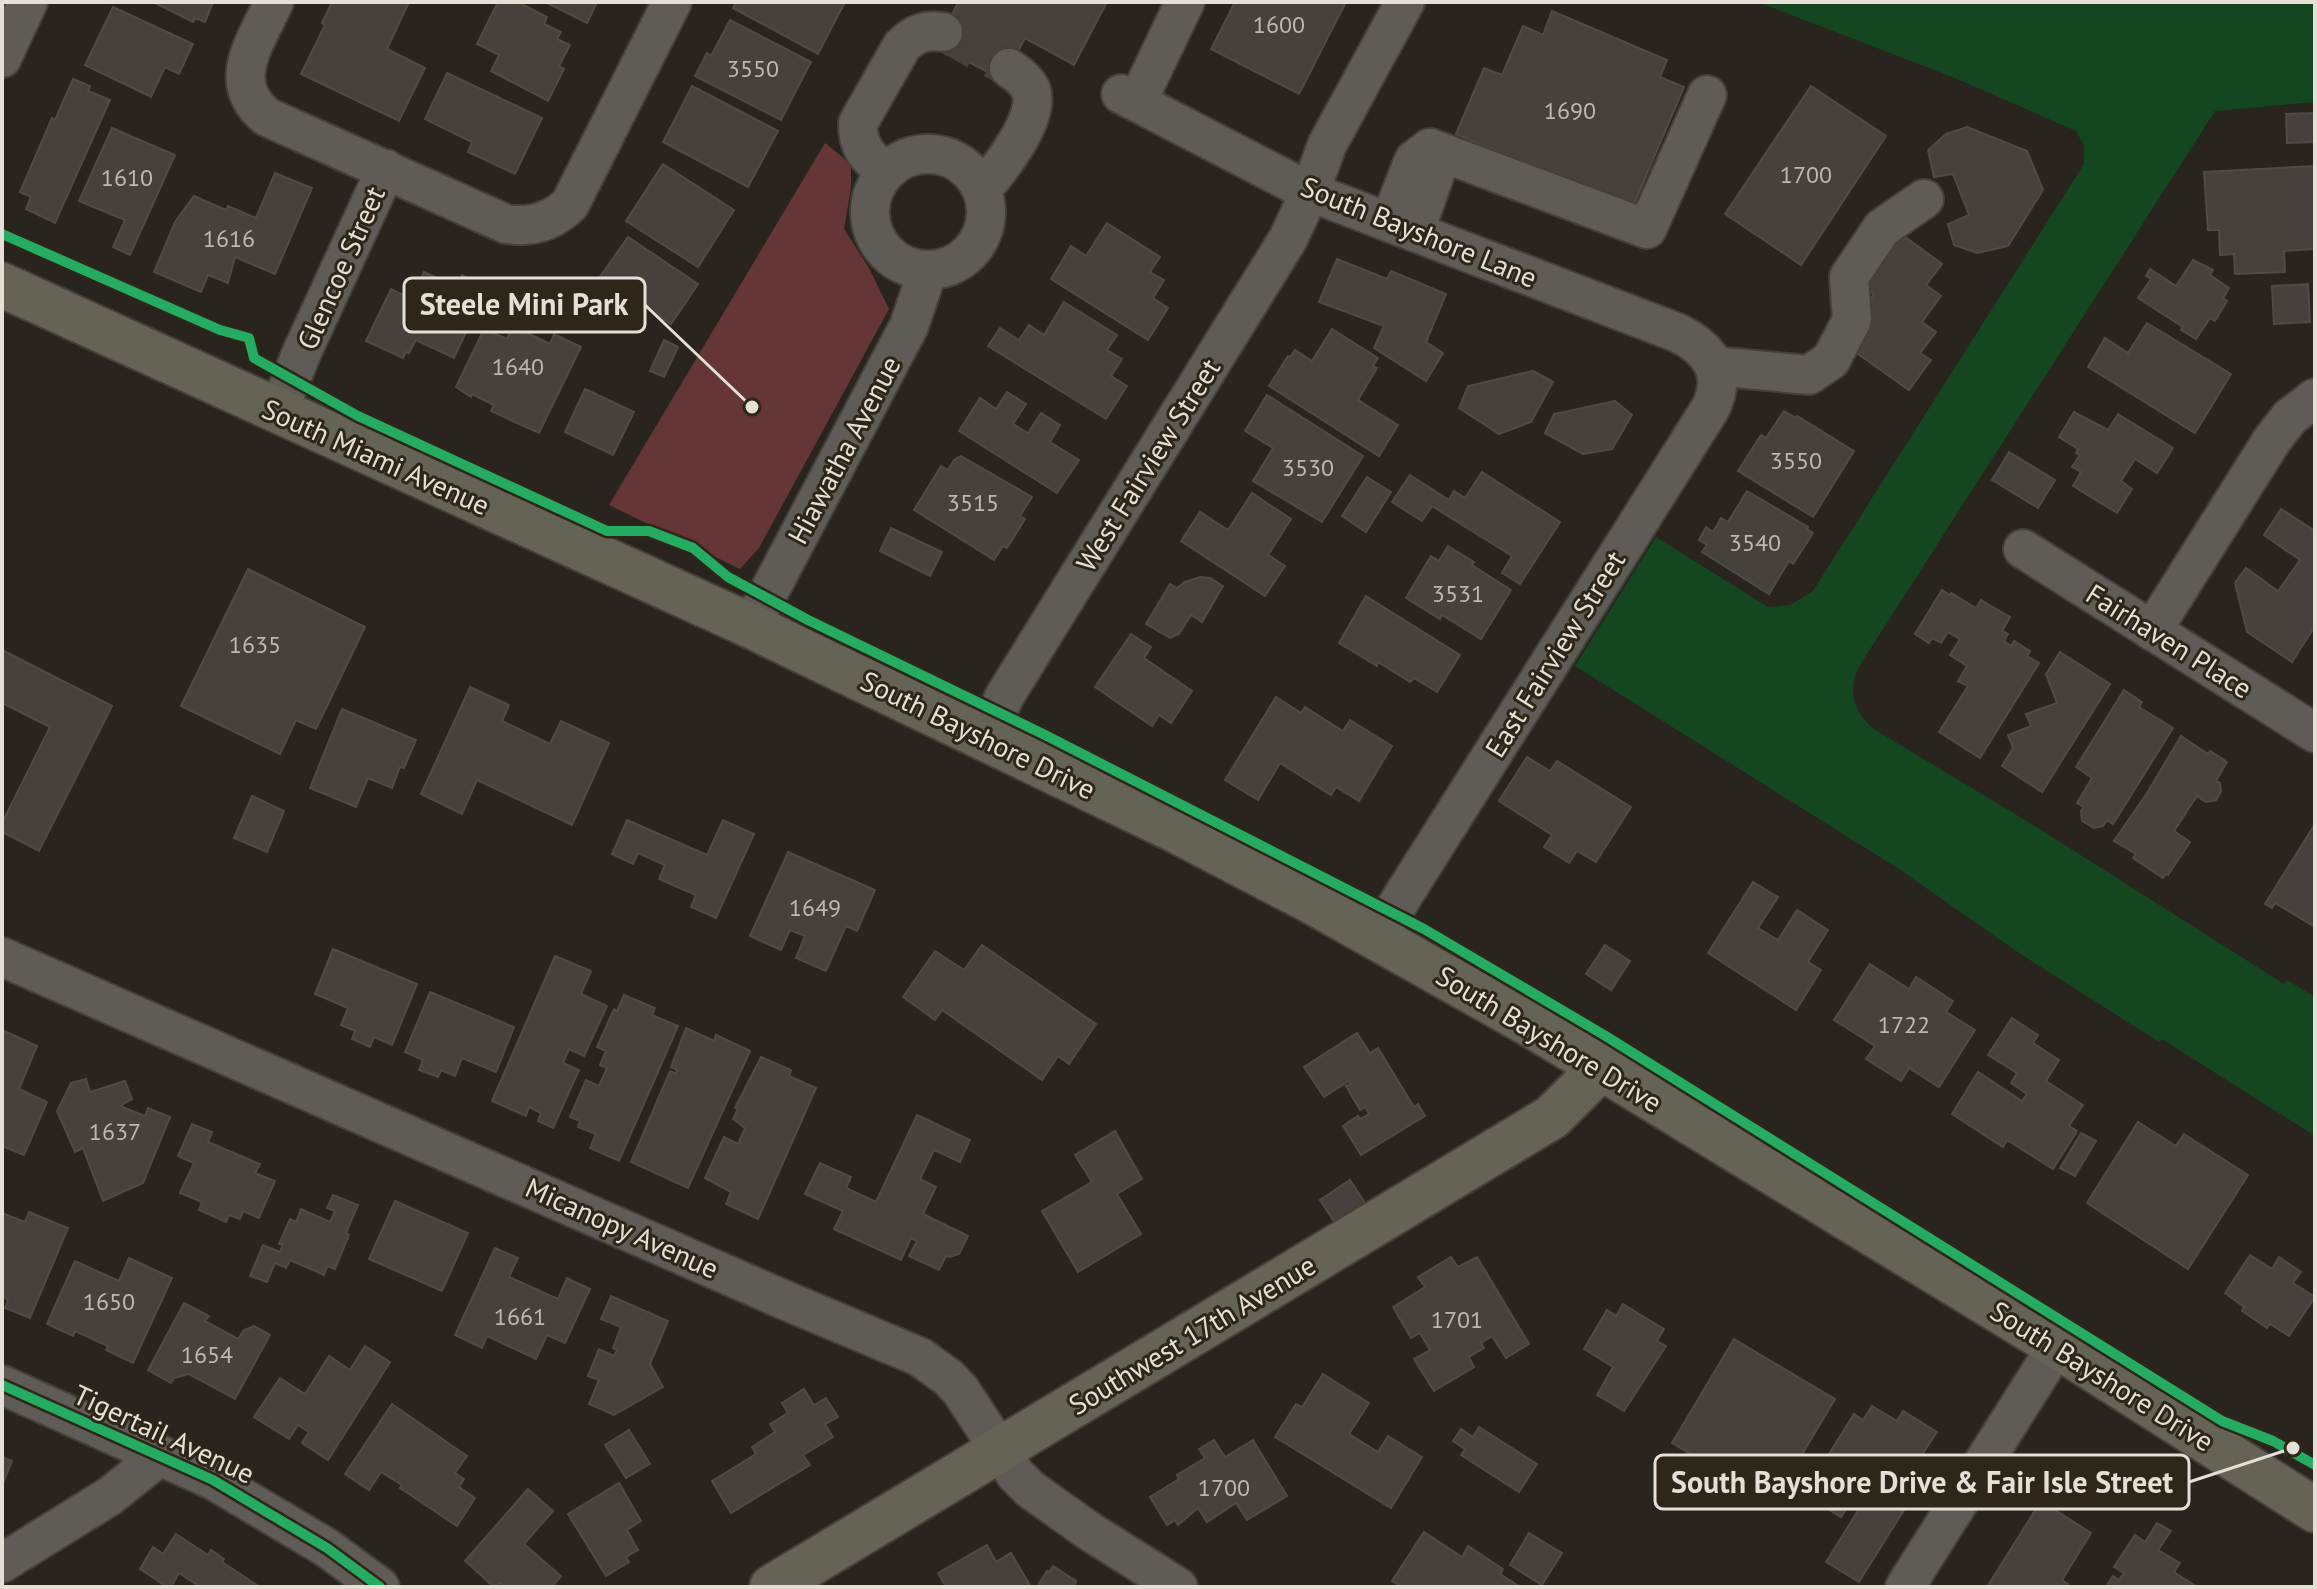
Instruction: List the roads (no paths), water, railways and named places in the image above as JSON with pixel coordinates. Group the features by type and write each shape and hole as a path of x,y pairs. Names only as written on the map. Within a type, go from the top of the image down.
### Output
{"main road":[{"name":"South Miami Avenue","path":"2,285 751,626"},
{"name":"South Bayshore Drive","path":"751,626 1173,829 1377,937 1528,1023 2057,1346 2315,1510"},
{"name":"Southwest 17th Avenue","path":"772,1587 1552,1117 1600,1069"}],"street":[{"path":"2,58 28,2"},
{"path":"274,2 245,69 247,92 267,117 506,224 528,226 551,218 570,204 672,2"},
{"name":"South Bayshore Lane","path":"1185,2 1129,98 1310,192 1678,333 1705,352 1714,366"},
{"name":"West Fairview Street","path":"987,738 1004,697 1281,251 1310,192 1327,145 1405,2"},
{"path":"886,171 869,159 863,149 857,137 858,123 902,46 912,36 923,32 943,32"},
{"path":"982,189 1002,166 1030,117 1033,105 1031,91 1023,78 1009,68"},
{"path":"1402,226 1437,168 1430,148 1647,229 1707,95"},
{"path":"939,154 965,166 982,189 986,221 981,237 972,251 952,265 928,270 899,262 878,241 870,212 877,183 886,171 910,156 939,154"},
{"name":"Glencoe Street","path":"278,412 302,352 386,169"},
{"path":"1714,366 1809,375 1821,369 1841,345 1852,320 1849,277 1882,228 1924,199"},
{"name":"Hiawatha Avenue","path":"751,626 909,326 928,270"},
{"name":"East Fairview Street","path":"1377,937 1710,409 1718,389 1714,366"},
{"path":"2152,631 2272,440 2290,417 2314,400"},
{"name":"Fairhaven Place","path":"2023,549 2315,733"},
{"name":"Micanopy Avenue","path":"2,957 920,1357 961,1391 1016,1475 1030,1489 1089,1531 1178,1587"},
{"path":"1905,1587 2057,1346"},
{"name":"Tigertail Avenue","path":"2,1385 213,1480 327,1548 380,1587"},
{"path":"2,1563 110,1496 161,1455"}],"tunnel":[{"path":"943,32 1009,68"}],"place":[{"name":"Steele Mini Park","path":"752,407"},
{"name":"South Bayshore Drive & Fair Isle Street","path":"2293,1448"}]}
